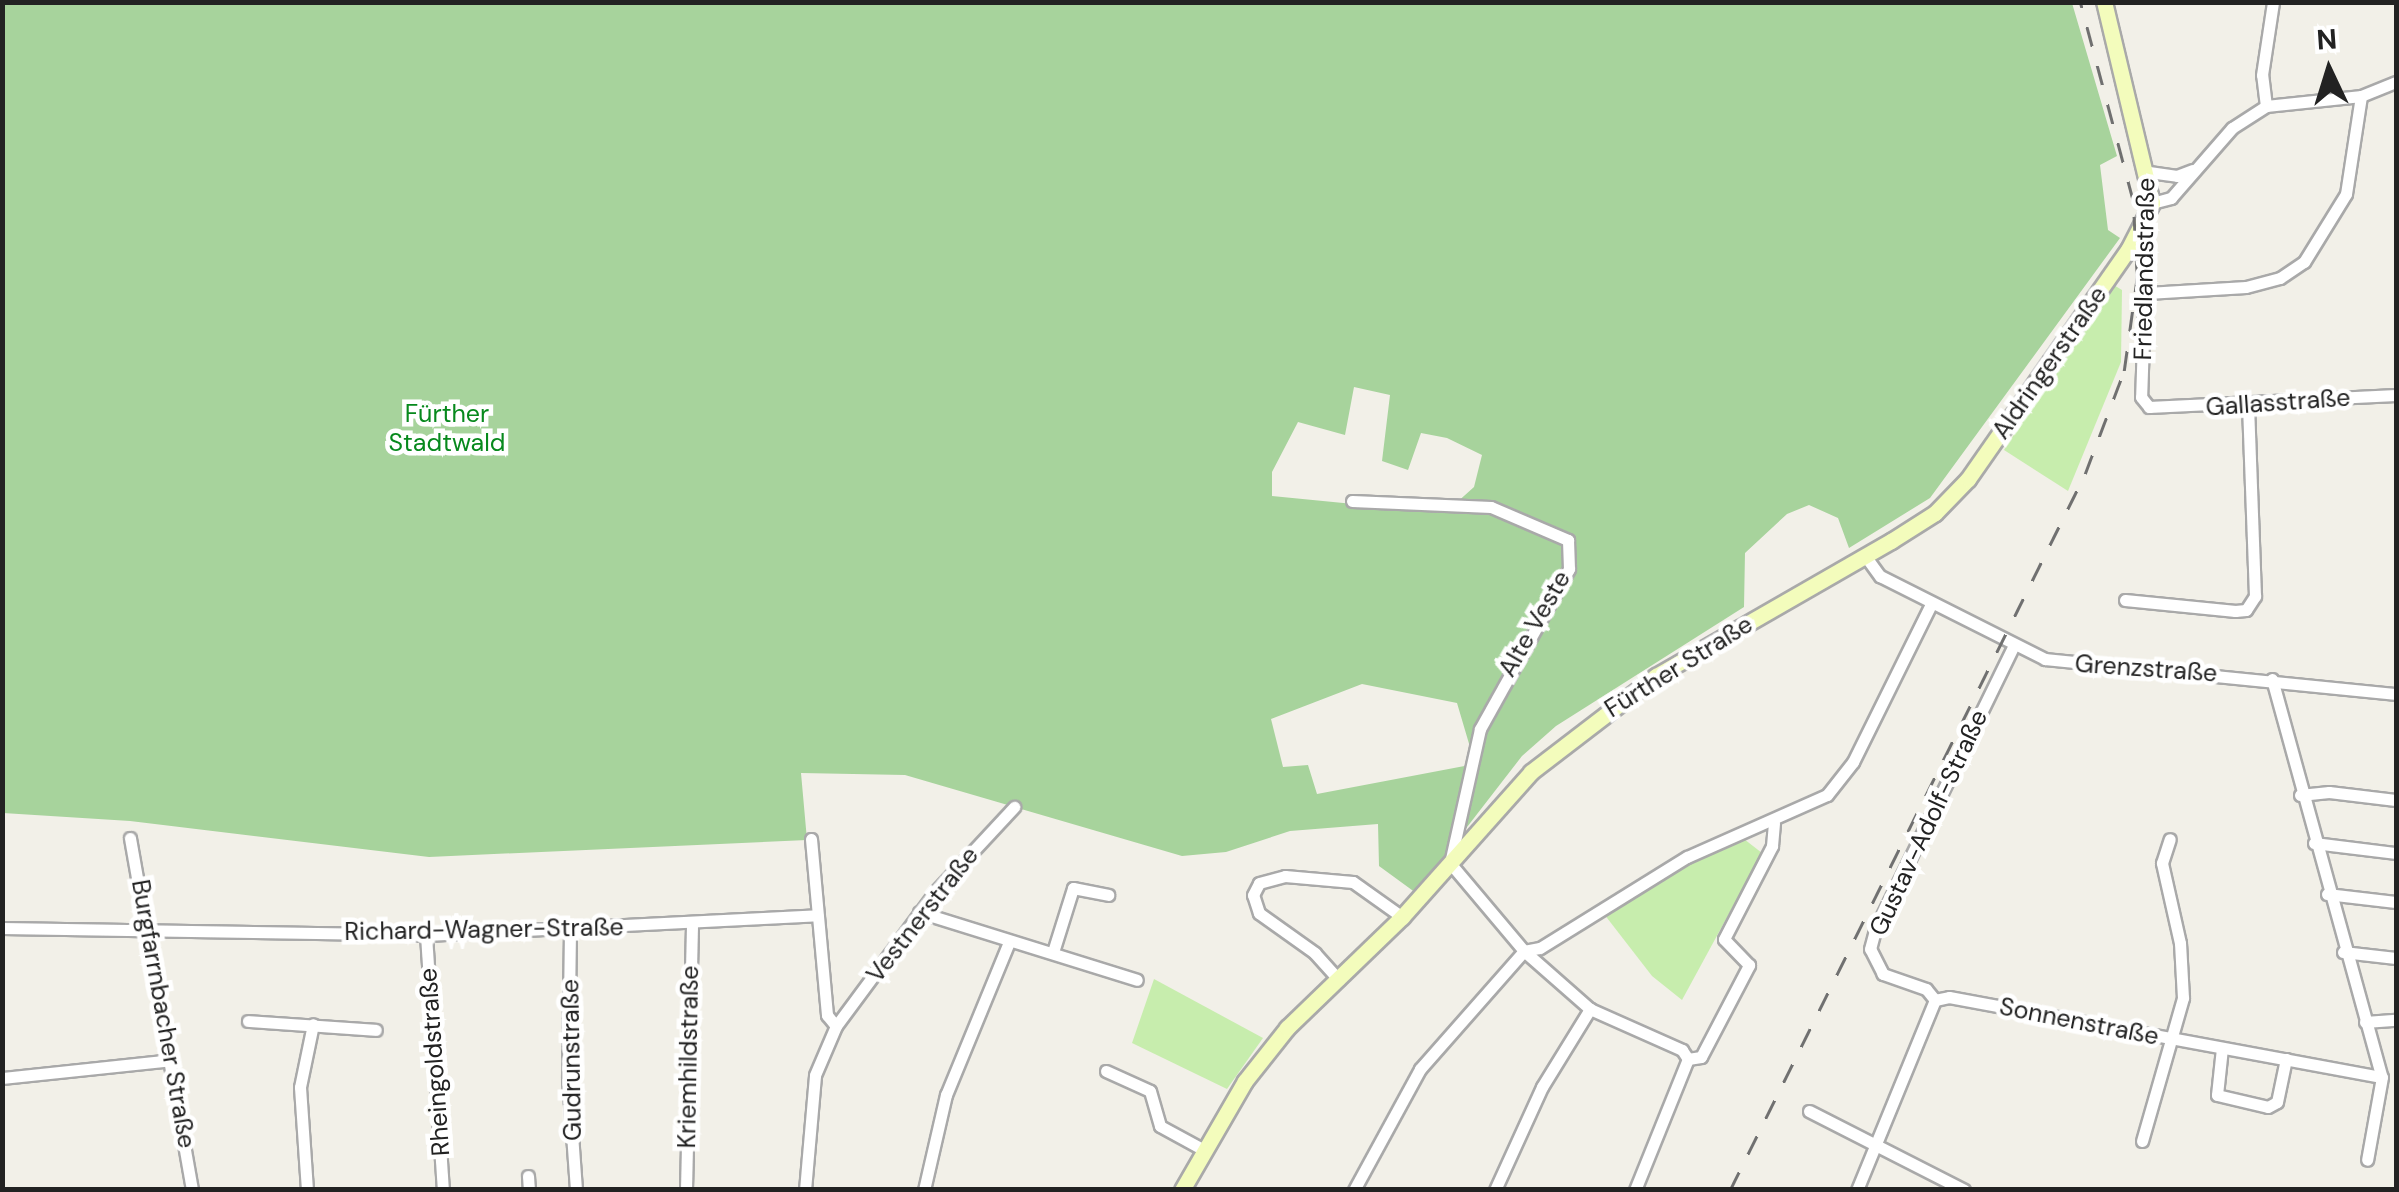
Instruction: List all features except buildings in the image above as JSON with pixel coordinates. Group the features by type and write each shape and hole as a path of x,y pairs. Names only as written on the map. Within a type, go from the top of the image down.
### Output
{"main road":[{"name":"Friedlandstraße","path":"2104,2 2149,172 2152,203 2147,220"},
{"name":"Aldringerstraße","path":"1986,455 2147,220"},
{"name":"Fürther Straße","path":"1182,1190 1245,1081 1287,1028 1402,917 1532,772 1593,720 1656,676 1866,557 1936,512 1986,455"}],"street":[{"path":"2266,106 2262,75 2274,2"},
{"path":"2152,203 2174,196 2232,128 2266,106 2361,96 2396,82"},
{"path":"2148,293 2246,287 2280,278 2304,262 2346,194 2361,96"},
{"path":"2149,172 2170,176 2197,168"},
{"path":"2170,176 2174,196"},
{"name":"Friedlandstraße","path":"2147,220 2148,293 2141,397 2160,411"},
{"name":"Gallasstraße","path":"2160,411 2396,395"},
{"path":"2125,600 2246,610 2255,596 2248,406"},
{"name":"Alte Veste","path":"1352,501 1491,507 1568,540 1572,556 1480,730 1450,863"},
{"name":"Grenzstraße","path":"1866,557 1880,576 2013,647 2079,668 2272,679 2396,694"},
{"path":"1354,1190 1420,1069 1524,951 1687,857 1774,823 1828,796 1841,781 1931,604"},
{"name":"Gustav-Adolf-Straße","path":"1936,1000 1926,989 1883,974 1870,949 2013,647"},
{"path":"2272,679 2327,894 2382,1077 2367,1160"},
{"path":"2300,795 2329,792 2396,800"},
{"name":"Vestnerstraße","path":"805,1190 815,1075 836,1026 919,912 1014,807"},
{"path":"1635,1190 1695,1058 1749,965 1724,939 1772,846 1774,823"},
{"name":"Burgfarrnbacher Straße","path":"130,838 150,926 192,1190"},
{"name":"Vestnerstraße","path":"812,838 827,1015 836,1026"},
{"path":"2142,1141 2182,998 2180,943 2162,862 2170,839"},
{"path":"2314,843 2396,853"},
{"path":"1450,863 1524,951 1590,1010 1695,1058"},
{"path":"1340,980 1315,952 1260,913 1253,895 1260,883 1285,876 1353,882 1402,917"},
{"path":"1053,952 1073,888 1108,895"},
{"path":"2327,894 2396,902"},
{"path":"919,912 1137,980"},
{"name":"Richard-Wagner-Straße","path":"2,928 150,926 426,936 817,915"},
{"name":"Kriemhildstraße","path":"686,1190 692,924"},
{"name":"Gudrunstraße","path":"570,931 568,1078 576,1190"},
{"name":"Rheingoldstraße","path":"426,936 443,1190"},
{"path":"924,1190 946,1095 1009,942"},
{"path":"2344,952 2396,958"},
{"name":"Sonnenstraße","path":"1936,1000 1949,996 2172,1041 2382,1077"},
{"path":"1856,1190 1936,1000"},
{"path":"1495,1190 1542,1088 1590,1010"},
{"path":"2365,1022 2396,1020"},
{"path":"248,1022 376,1030"},
{"path":"308,1190 300,1087 313,1024"},
{"path":"2222,1048 2216,1095 2268,1107 2277,1102 2286,1059"},
{"path":"2,1078 172,1060"},
{"path":"1106,1071 1150,1091 1160,1126 1206,1151"},
{"path":"1809,1111 1878,1142 1964,1190"}],"green space":[{"name":"Fürther Stadtwald","path":"2,3 2072,3 2117,156 2100,165 2108,230 2120,238 1930,498 1849,548 1838,518 1809,505 1787,514 1745,553 1744,607 1556,726 1522,756 1416,893 1379,866 1378,824 1290,831 1226,852 1182,856 905,775 801,773 807,840 429,857 130,821 3,813","holes":["1354,387 1390,395 1382,461 1408,470 1421,433 1447,438 1482,455 1474,487 1445,513 1272,496 1272,472 1298,422 1345,435","1362,684 1457,703 1475,764 1317,794 1308,765 1283,767 1271,719"]},
{"path":"2112,284 2122,290 2121,362 2068,491 2004,450"},
{"path":"1744,839 1762,853 1682,1000 1652,976 1604,914 1654,881"},
{"path":"1154,979 1263,1038 1227,1089 1132,1043"}],"railway":[{"path":"1730,1190 2085,474 2124,371 2137,277 2133,201 2080,2"}]}
